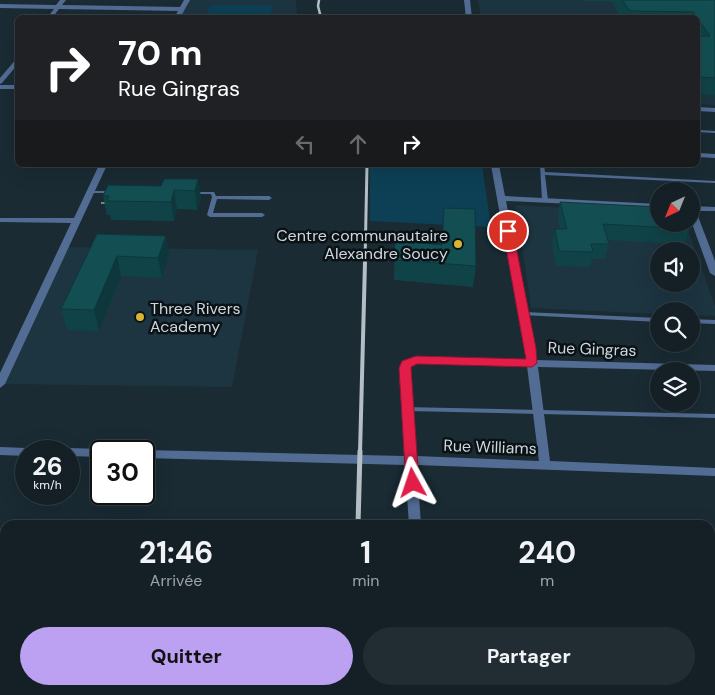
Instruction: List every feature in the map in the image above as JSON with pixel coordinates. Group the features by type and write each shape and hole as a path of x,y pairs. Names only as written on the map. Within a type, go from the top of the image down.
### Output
{"street":[{"path":"51,15 63,0"},
{"path":"179,15 187,0"},
{"path":"467,0 469,15"},
{"path":"0,6 182,9"},
{"path":"0,82 15,63"},
{"path":"0,87 15,87"},
{"path":"700,109 715,110"},
{"path":"700,154 715,156"},
{"path":"0,384 101,167"},
{"path":"495,167 524,314 545,466"},
{"path":"502,198 650,206"},
{"path":"700,208 715,209"},
{"path":"0,220 77,221"},
{"path":"700,232 715,273"},
{"name":"Rue Gingras","path":"407,409 404,368 408,363 416,360 715,368"},
{"path":"407,409 415,520"},
{"path":"0,451 15,452"},
{"name":"Rue Williams","path":"155,454 715,472"}],"lane":[{"path":"700,131 715,132"},
{"path":"542,167 545,200"},
{"path":"543,173 715,182"},
{"path":"90,192 114,192"},
{"path":"182,193 212,193 215,198 210,215 262,215"},
{"path":"215,198 269,198"},
{"path":"524,314 650,320"},
{"path":"700,321 715,322"},
{"path":"407,409 715,416"}],"path":[{"path":"101,203 110,203"}],"shaded area":[{"path":"189,0 296,0 297,15 182,15"},
{"path":"478,0 715,0 715,105 700,104 700,15 481,15"},
{"path":"211,5 273,5 270,15 206,15"},
{"path":"370,167 482,167 491,227 370,221"},
{"path":"516,205 650,212 650,232 689,232 692,242 650,242 650,292 700,292 700,264 715,306 715,316 700,315 700,302 650,302 650,314 531,308"},
{"name":"Three Rivers Academy","path":"68,247 258,250 232,387 3,384"}],"building":[{"path":"622,0 715,0 715,78 700,77 700,36 710,36 700,22 700,15 695,15 693,12 630,11"},
{"path":"164,179 198,179 195,191 174,190 171,202 107,201 109,196 103,196 108,185 161,186"},
{"path":"560,202 650,207 650,227 603,224 609,244 591,244 593,252 559,251 555,229 567,229"},
{"path":"444,208 475,209 476,266 394,260 395,240 442,245"},
{"path":"97,234 166,236 158,258 117,256 94,310 61,309"}],"railway":[{"path":"319,0 320,15"},
{"path":"365,263 367,167"},
{"path":"360,453 365,262"},
{"path":"358,520 360,451"}],"place":[{"name":"Centre communautaire Alexandre Soucy","path":"458,244"},
{"name":"Three Rivers Academy","path":"140,317"}],"route":[{"path":"413,483 404,368 406,364 413,360 532,363 508,231"}]}
